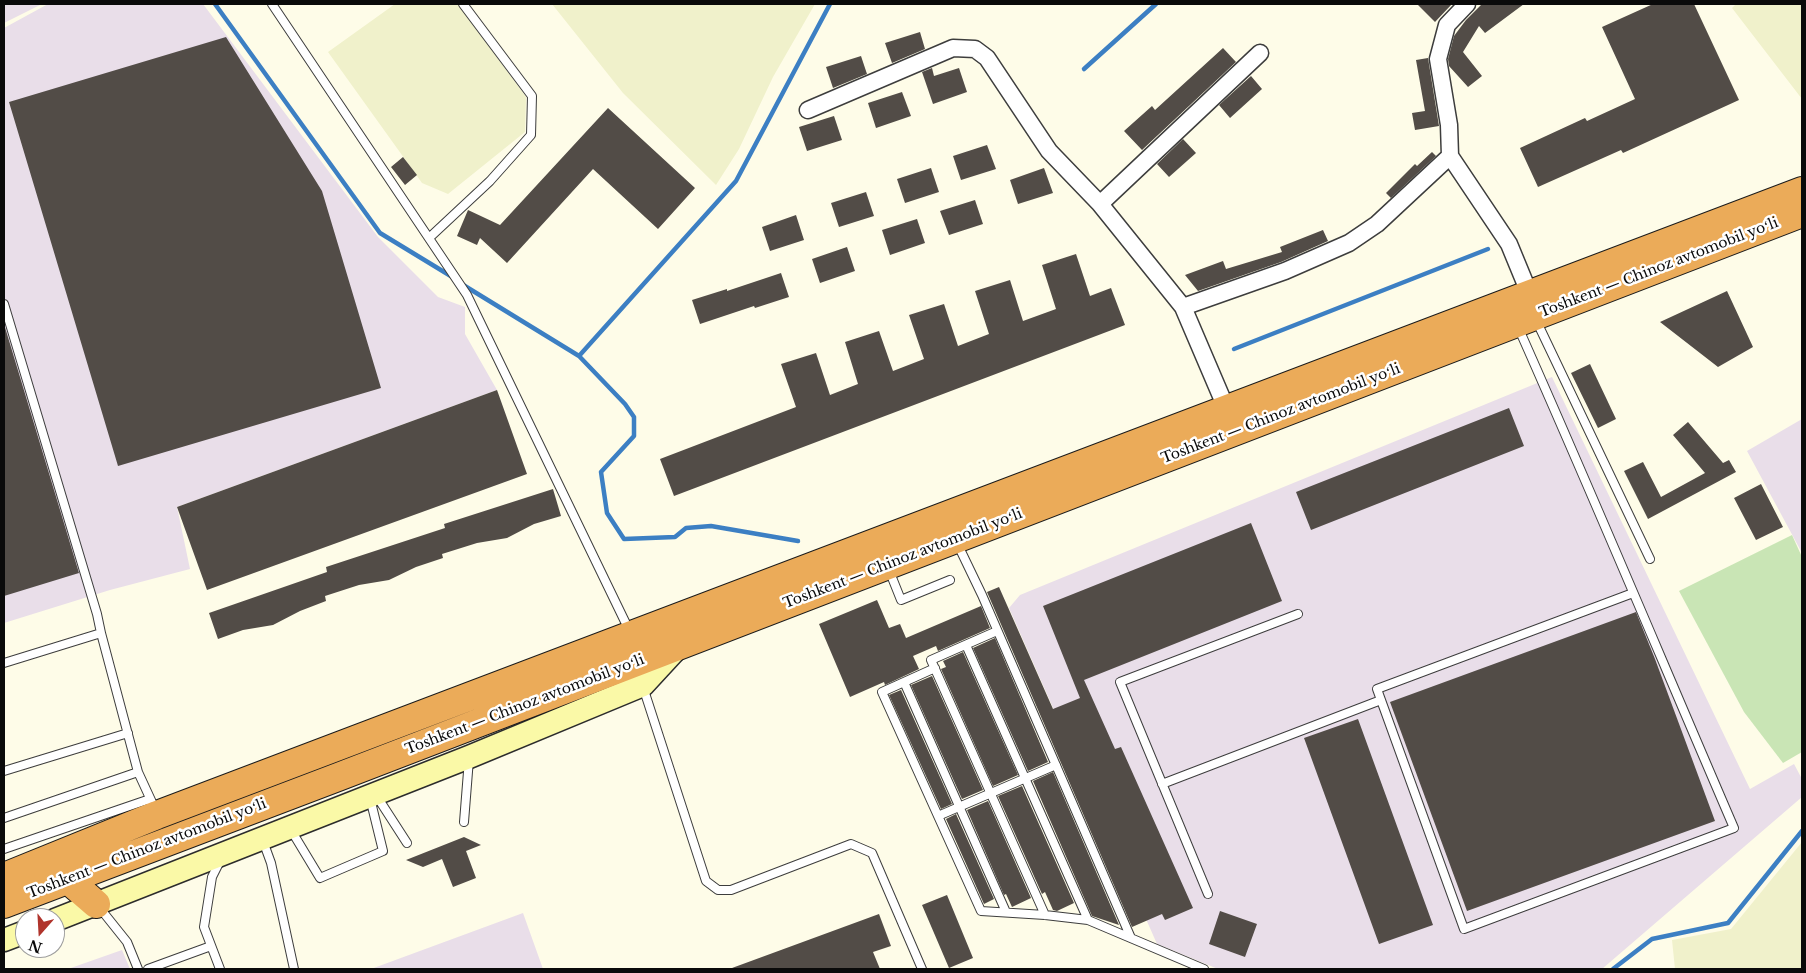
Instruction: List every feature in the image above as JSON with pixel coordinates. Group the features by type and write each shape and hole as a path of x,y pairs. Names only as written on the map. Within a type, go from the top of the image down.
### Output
{"highway":[{"name":"Toshkent — Chinoz avtomobil yoʻli","path":"4,904 887,566 1527,311 1802,191"},
{"name":"Toshkent — Chinoz avtomobil yoʻli","path":"4,877 154,807 334,749 1227,410 1527,311 1802,213"},
{"path":"330,780 334,749"},
{"path":"68,879 96,904"}],"street":[{"path":"1468,4 1446,24 1438,59 1449,125 1450,156 1509,244 1527,311"},
{"path":"808,110 954,48 974,48 987,58 1048,151 1100,204 1183,308 1227,410"},
{"path":"1100,204 1260,53"},
{"path":"1183,308 1285,271 1349,243 1377,224 1450,156"},
{"path":"65,916 262,840 643,685 679,645"},
{"path":"330,780 333,810"}],"lane":[{"path":"272,4 462,288 632,636"},
{"path":"429,238 490,181 531,135 532,96 463,4"},
{"path":"4,304 97,614 138,772 154,807 4,849"},
{"path":"1527,311 1650,559"},
{"path":"1527,311 1633,593 1734,828 1464,929 1377,689 1633,593"},
{"path":"954,539 998,631 1131,938"},
{"path":"887,566 901,600 950,580"},
{"path":"1208,894 1120,682 1298,614"},
{"path":"998,631 931,660 1045,915"},
{"path":"4,663 101,633"},
{"path":"966,645 1088,920"},
{"path":"935,668 882,692 981,911 1088,920 1204,969"},
{"path":"904,682 1006,912"},
{"path":"643,685 706,881 718,890 731,890 851,844 862,848 872,853 922,969"},
{"path":"1162,784 1381,700"},
{"path":"4,771 128,733"},
{"path":"464,822 469,757"},
{"path":"938,816 1056,766"},
{"path":"4,818 138,772"},
{"path":"290,828 320,878 383,851 372,795"},
{"path":"372,795 407,843"},
{"path":"262,840 271,863 294,969"},
{"path":"220,969 204,926 212,877 224,854"},
{"path":"96,904 127,942 138,969"},
{"path":"148,969 211,946"}],"shaded area":[{"path":"4,4 42,4 4,23"},
{"path":"48,4 203,4 378,237 438,297 465,307 465,334 497,390 177,507 190,569 110,590 4,623 4,28"},
{"path":"1552,377 1750,789 1794,764 1802,779 1802,797 1602,969 1218,969 1157,944 1009,608 1020,595"},
{"path":"1802,419 1802,553 1747,451"},
{"path":"523,913 543,969 371,969"},
{"path":"122,950 130,969 68,969"}],"green space":[{"path":"395,4 458,4 526,97 525,132 448,194 422,183 328,52"},
{"path":"552,4 815,4 773,77 739,149 716,185 623,93"},
{"path":"1736,4 1802,4 1802,99 1732,8"},
{"path":"1792,535 1802,557 1802,752 1783,763 1744,712 1679,591"},
{"path":"1802,842 1802,969 1675,969 1672,940 1731,929"}],"building":[{"path":"1417,4 1452,4 1435,22"},
{"path":"1482,4 1524,4 1485,33 1479,26 1463,52 1482,76 1468,87 1449,66 1448,59 1454,36 1466,20"},
{"path":"1653,4 1694,4 1739,100 1623,153 1621,150 1538,187 1520,148 1585,118 1587,121 1635,99 1602,27"},
{"path":"920,32 925,49 892,63 885,43"},
{"path":"226,37 322,191 381,388 118,466 9,102"},
{"path":"1223,48 1236,62 1142,150 1124,131 1152,106 1155,110"},
{"path":"861,56 867,74 833,88 826,67"},
{"path":"1428,58 1439,126 1415,130 1412,113 1425,111 1416,60"},
{"path":"932,68 934,76 959,68 967,92 933,104 922,72"},
{"path":"1251,76 1262,89 1230,118 1219,105"},
{"path":"902,92 911,116 876,128 868,103"},
{"path":"608,108 695,188 658,229 593,169 507,263 480,238 477,245 457,236 468,210 500,225"},
{"path":"834,116 842,140 807,151 799,127"},
{"path":"1183,139 1196,153 1169,177 1157,164"},
{"path":"987,145 996,169 961,180 953,156"},
{"path":"1432,152 1436,156 1391,198 1386,193 1415,164 1417,166"},
{"path":"403,157 417,175 405,185 391,167"},
{"path":"931,168 939,192 905,203 897,179"},
{"path":"1044,168 1053,193 1018,204 1010,180"},
{"path":"866,192 874,216 839,227 831,203"},
{"path":"975,200 983,224 949,235 940,211"},
{"path":"796,215 804,240 770,251 762,227"},
{"path":"917,219 925,243 890,255 882,230"},
{"path":"1323,230 1328,241 1281,262 1198,291 1185,275 1223,261 1226,269 1282,252 1280,247"},
{"path":"847,247 855,271 820,283 812,259"},
{"path":"1076,254 1090,296 1111,288 1125,325 674,496 660,459 796,407 781,364 816,353 830,395 858,384 845,342 879,331 893,371 924,359 909,315 944,304 958,346 989,334 975,291 1010,280 1023,321 1056,309 1042,265"},
{"path":"781,273 789,297 755,308 754,306 700,324 692,300 727,289 727,291"},
{"path":"1727,291 1753,347 1718,367 1660,322"},
{"path":"4,324 79,573 4,596"},
{"path":"1590,364 1616,419 1598,428 1571,373"},
{"path":"497,390 527,474 207,590 177,507"},
{"path":"1509,408 1524,446 1311,530 1296,492"},
{"path":"1688,422 1723,463 1729,460 1736,472 1648,519 1624,471 1643,462 1661,497 1705,473 1673,435"},
{"path":"1761,484 1783,527 1756,540 1734,498"},
{"path":"553,489 561,516 534,524 507,538 477,543 442,554 443,558 416,567 389,580 359,585 325,596 326,601 300,611 273,625 243,630 218,639 209,613 327,572 326,567 445,528 444,524"},
{"path":"1251,523 1282,601 1084,680 1115,749 1121,747 1193,908 1165,920 1162,914 1132,927 987,592 999,587 1053,709 1080,698 1043,606"},
{"path":"877,600 889,628 900,624 906,638 981,606 990,628 938,651 936,646 913,656 919,669 885,685 884,682 850,697 819,624"},
{"path":"1636,612 1715,821 1467,911 1390,702"},
{"path":"995,638 1048,762 1028,771 973,648"},
{"path":"963,652 1018,775 993,786 941,669 946,667 943,661"},
{"path":"932,676 983,790 962,799 911,685"},
{"path":"901,690 952,804 941,809 889,695"},
{"path":"1358,719 1433,925 1379,944 1304,738"},
{"path":"1053,772 1119,925 1092,916 1033,781"},
{"path":"1022,786 1074,903 1057,911 1053,910 1045,892 1042,894 998,796"},
{"path":"988,801 1031,898 1012,907 1006,894 1004,895 967,810"},
{"path":"956,814 994,899 984,904 946,819"},
{"path":"464,837 481,845 466,851 476,878 453,887 442,859 423,867 406,860"},
{"path":"947,895 973,958 949,968 922,905"},
{"path":"1220,911 1257,924 1245,957 1209,944"},
{"path":"879,914 891,946 873,952 880,969 732,969 732,968"}],"waterway":[{"path":"215,4 380,233 454,278"},
{"path":"579,356 736,181 830,4"},
{"path":"1084,69 1156,4"},
{"path":"1234,349 1488,249"},
{"path":"460,283 579,356 625,404 634,417 634,436 601,472 607,513 624,539 675,537 686,528 711,526 798,541"},
{"path":"1613,969 1652,939 1728,923 1802,831"}]}
